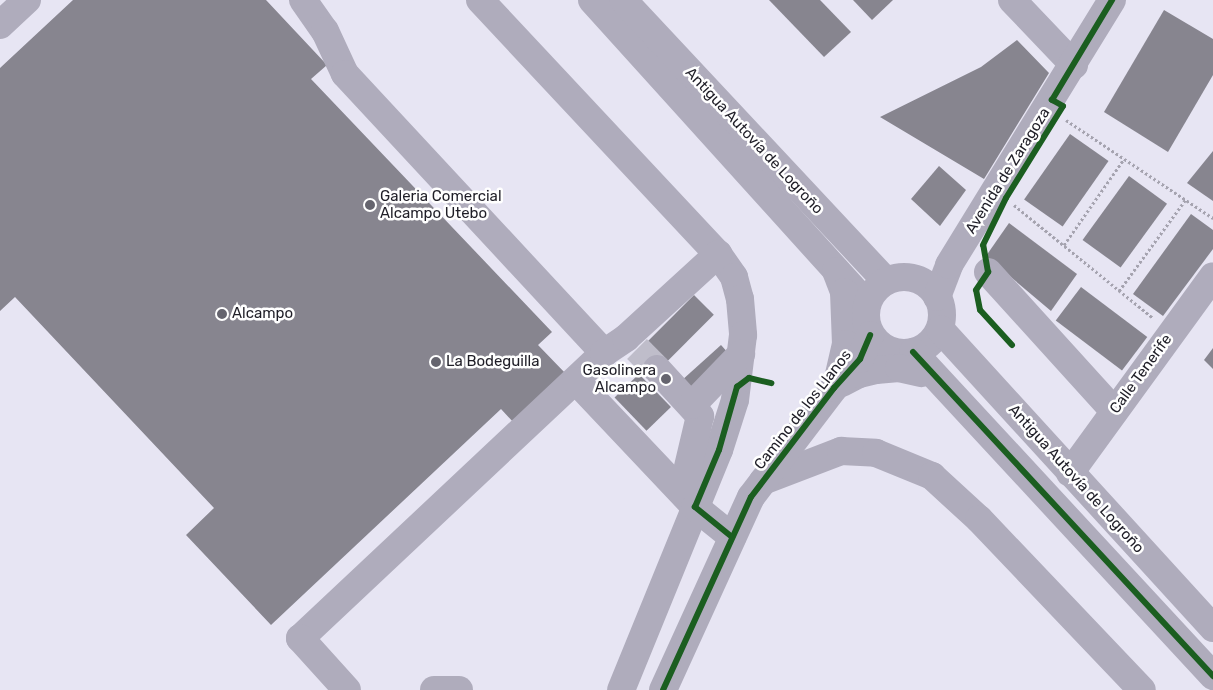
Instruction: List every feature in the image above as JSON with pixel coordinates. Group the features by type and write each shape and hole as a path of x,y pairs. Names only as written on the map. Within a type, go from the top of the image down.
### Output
{"street":[{"path":"0,25 27,0"},
{"path":"303,0 325,31 345,74 604,353"},
{"path":"480,0 718,254 734,277 740,299 741,354 735,400 719,450 688,499"},
{"name":"Antigua Autovía de Logroño","path":"592,0 867,304"},
{"name":"Antigua Autovía de Logroño","path":"623,0 886,282"},
{"path":"1012,0 1074,65"},
{"name":"Avenida de Zaragoza","path":"931,290 1074,65 1112,0"},
{"path":"348,690 300,638 604,353 632,343 718,254"},
{"path":"834,388 846,344 844,292 835,268"},
{"path":"988,272 1114,411"},
{"path":"902,276 931,290 942,316 940,329 929,343 914,352 901,354 872,347 866,322 867,304 878,286 902,276"},
{"name":"Calle Tenerife","path":"1070,473 1213,276"},
{"name":"Antigua Autovía de Logroño","path":"940,329 1213,628"},
{"name":"Camino de los Llanos","path":"663,690 751,498 834,388 872,347"},
{"path":"914,352 1213,676"},
{"path":"692,405 741,354"},
{"path":"834,388 859,374 899,368 939,379"},
{"path":"621,690 688,499 700,423 700,416 692,405 657,369"},
{"path":"576,381 688,499 732,537"},
{"path":"763,481 841,451 876,453 932,476 979,519 1142,690"},
{"path":"434,690 459,690"}],"path":[{"path":"1057,115 1213,218"},
{"path":"1064,245 1124,159"},
{"path":"1006,198 1161,325"},
{"path":"1119,290 1186,200"}],"building":[{"name":"Alcampo","path":"73,0 266,0 327,65 311,79 552,332 538,345 567,375 515,424 501,409 271,625 186,535 214,508 15,297 0,311 0,68"},
{"path":"769,0 820,0 851,32 824,57"},
{"path":"853,0 893,0 872,20"},
{"path":"1164,10 1213,39 1213,75 1168,152 1104,112"},
{"path":"1017,40 1049,73 984,179 880,117 981,67"},
{"path":"1070,134 1109,161 1063,226 1024,200"},
{"path":"1213,151 1213,201 1187,183"},
{"path":"939,166 966,190 940,226 911,199"},
{"path":"1129,176 1167,204 1121,268 1083,240"},
{"path":"1191,214 1213,230 1213,249 1163,316 1133,294"},
{"path":"1009,223 1077,274 1051,311 986,256"},
{"path":"1081,287 1147,337 1122,370 1056,321"},
{"path":"694,295 714,315 650,378 630,359"},
{"path":"721,345 731,356 689,394 679,382"},
{"path":"1213,348 1213,369 1204,360"},
{"path":"639,374 671,407 646,431 615,398"}],"tunnel":[{"path":"637,349 657,369"}],"cycle path":[{"path":"1012,345 980,310 976,290 988,272 983,245 1006,198 1063,106 1052,100 1112,0"},
{"path":"663,690 751,497 834,388 860,359 870,335"},
{"path":"913,352 1213,676"},
{"path":"732,537 695,507 719,450 737,387 749,378 771,383"}],"place":[{"name":"Galeria Comercial Alcampo Utebo","path":"370,205"},
{"name":"Alcampo","path":"222,314"},
{"name":"La Bodeguilla","path":"436,362"},
{"name":"Gasolinera Alcampo","path":"666,379"}]}
